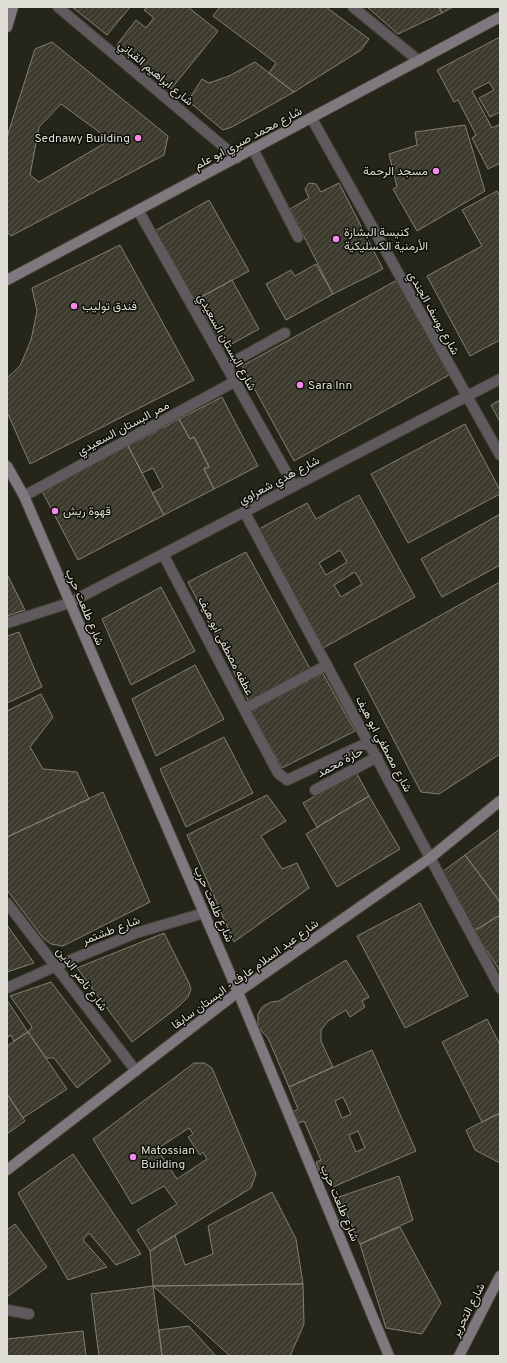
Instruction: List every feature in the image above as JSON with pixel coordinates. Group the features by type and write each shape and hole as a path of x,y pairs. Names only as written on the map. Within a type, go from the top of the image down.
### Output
{"street":[{"path":"7,27 13,7"},
{"name":"شارع ابراهيم القباني","path":"58,7 237,158"},
{"path":"354,7 419,61"},
{"name":"شارع محمد صبري ابو علم","path":"7,280 312,119 500,17"},
{"name":"شارع يوسف الجندي","path":"312,119 500,455"},
{"path":"253,149 298,237"},
{"name":"شارع البستان السعيدي","path":"138,210 294,486"},
{"path":"226,366 285,333"},
{"name":"شارع هدي شعراوي","path":"7,623 69,603 245,513 500,379"},
{"name":"ممر البستان السعيدي","path":"24,496 234,382"},
{"name":"شارع طلعت حرب","path":"7,466 24,496 238,992 389,1356"},
{"name":"شارع مصطفي ابو هيف","path":"245,513 500,988"},
{"name":"عطفه مصطفى ابو هيف","path":"163,554 244,709 327,665"},
{"path":"244,709 278,774 287,780 369,742"},
{"name":"حارة محمد","path":"315,790 377,757"},
{"name":"شارع عبد السلام عارف - البستان سابقا","path":"7,1170 238,992 430,858 500,801"},
{"name":"شارع ناصر الدين","path":"7,903 136,1071"},
{"name":"شارع طشتمر","path":"7,988 136,933 204,913"},
{"name":"شارع التحرير","path":"459,1356 500,1276"},
{"path":"7,1310 29,1314"}],"building":[{"path":"72,7 130,7 107,35"},
{"path":"147,7 188,7 218,31 171,89 116,46 136,20 146,28 154,18 144,10"},
{"path":"220,7 326,7 369,39 361,50 294,92 269,73 276,63 213,16"},
{"path":"367,7 439,7 442,13 398,34"},
{"path":"439,7 453,7 442,13"},
{"path":"500,37 500,112 490,117 479,98 494,90 489,82 472,91 492,128 500,124 500,163 488,169 472,138 476,135 458,100 454,102 437,70"},
{"name":"Sednawy Building","path":"52,42 168,136 164,155 11,236 7,232 7,137 35,49","holes":["61,104 110,140 39,182 30,175 39,127"]},
{"path":"255,62 294,92 232,127 223,130 188,101 202,79 209,83 229,76"},
{"name":"مسجد الرحمة","path":"465,125 485,191 417,231 393,189 397,187 389,154 417,145 415,132"},
{"name":"كنيسة البشارة الأرمنية الكسليكية","path":"309,183 316,184 321,192 339,183 383,269 333,294 290,209 309,198 305,189"},
{"path":"497,191 500,197 500,340 470,356 427,276 482,246 462,210"},
{"path":"209,200 249,271 192,302 153,232"},
{"path":"120,245 194,380 30,464 7,412 7,378 20,366 31,340 37,311 32,288"},
{"path":"316,264 333,294 286,320 266,284 291,270 295,276"},
{"path":"232,280 259,329 219,351 192,302"},
{"path":"397,280 449,375 294,461 242,366"},
{"path":"222,397 258,466 214,489 204,469 209,467 194,437 190,439 179,419"},
{"path":"500,400 500,422 491,405"},
{"path":"179,419 190,439 194,437 209,467 204,469 214,489 164,515 152,493 163,487 153,468 142,473 128,446"},
{"path":"465,424 500,490 500,494 408,543 371,474"},
{"path":"128,446 164,515 78,560 42,491"},
{"path":"359,495 415,597 323,648 259,529 307,503 316,519","holes":["340,550 347,562 326,575 319,563","355,572 362,584 341,597 334,585"]},
{"path":"500,514 500,565 442,597 421,559"},
{"path":"246,552 312,672 250,704 188,582"},
{"path":"7,574 25,610 7,616"},
{"path":"500,582 500,754 439,794 421,792 354,664"},
{"path":"161,587 195,651 131,685 102,619"},
{"path":"19,632 42,687 7,703 7,636"},
{"path":"195,665 224,719 156,756 132,699"},
{"path":"322,672 355,731 282,768 251,711"},
{"path":"41,694 53,717 30,747 43,769 77,772 89,799 7,837 7,711"},
{"path":"224,737 253,793 186,827 160,769"},
{"path":"356,772 369,796 317,827 303,803"},
{"path":"103,792 150,902 63,946 51,944 43,938 7,890 7,837"},
{"path":"267,795 286,821 261,836 282,869 297,863 309,888 234,942 187,835"},
{"path":"369,796 400,849 337,887 306,834"},
{"path":"500,829 500,902 465,855"},
{"path":"465,855 500,902 500,915 474,931 442,872"},
{"path":"420,903 468,996 405,1028 357,936"},
{"path":"500,915 500,971 474,931"},
{"path":"7,925 34,963 7,972"},
{"path":"164,933 191,989 188,997 178,1007 132,1042 77,968"},
{"path":"346,960 369,997 362,1001 365,1007 350,1017 346,1010 328,1021 321,1030 321,1041 333,1067 289,1087 268,1038 258,1027 258,1014 262,1007 271,1002 279,1001"},
{"path":"51,982 111,1061 77,1088 54,1058 46,1058 28,1032 32,1027 10,996"},
{"path":"7,1000 28,1032 14,1041 11,1035 7,1038"},
{"path":"487,1019 500,1045 500,1113 482,1122 442,1042"},
{"path":"28,1032 67,1089 23,1118 7,1094 7,1046"},
{"path":"372,1050 416,1151 333,1187 325,1170 320,1173 316,1162 321,1160 304,1121 299,1123 293,1112 298,1109 289,1087","holes":["343,1097 351,1114 342,1118 335,1101","358,1131 365,1148 356,1152 349,1135"]},
{"name":"Matossian Building","path":"194,1063 204,1063 212,1068 256,1174 251,1188 150,1251 137,1230 177,1204 164,1186 132,1204 93,1139","holes":["189,1128 193,1134 188,1137 200,1155 203,1152 207,1159 177,1179 157,1149"]},
{"path":"7,1094 25,1121 7,1134"},
{"path":"500,1113 500,1163 475,1150 466,1130"},
{"path":"73,1154 141,1254 116,1265 89,1233 83,1240 107,1267 68,1280 18,1193"},
{"path":"399,1176 413,1220 360,1244 339,1197"},
{"path":"272,1192 296,1239 303,1284 153,1286 150,1251 175,1235 185,1265 213,1254 208,1226"},
{"path":"15,1224 47,1267 7,1297 7,1230"},
{"path":"400,1227 441,1303 422,1334 386,1328 360,1244"},
{"path":"303,1284 304,1324 290,1356 230,1356 153,1286"},
{"path":"153,1286 162,1356 99,1356 91,1294"},
{"path":"189,1326 216,1356 162,1356 159,1330"},
{"path":"83,1331 86,1356 7,1356 7,1339"}],"place":[{"name":"Sednawy Building","path":"138,138"},
{"name":"مسجد الرحمة","path":"436,171"},
{"name":"كنيسة البشارة الأرمنية الكسليكية","path":"336,239"},
{"name":"فندق توليب","path":"74,306"},
{"name":"Sara Inn","path":"300,385"},
{"name":"قهوة ريش","path":"55,511"},
{"name":"Matossian Building","path":"133,1157"}]}
